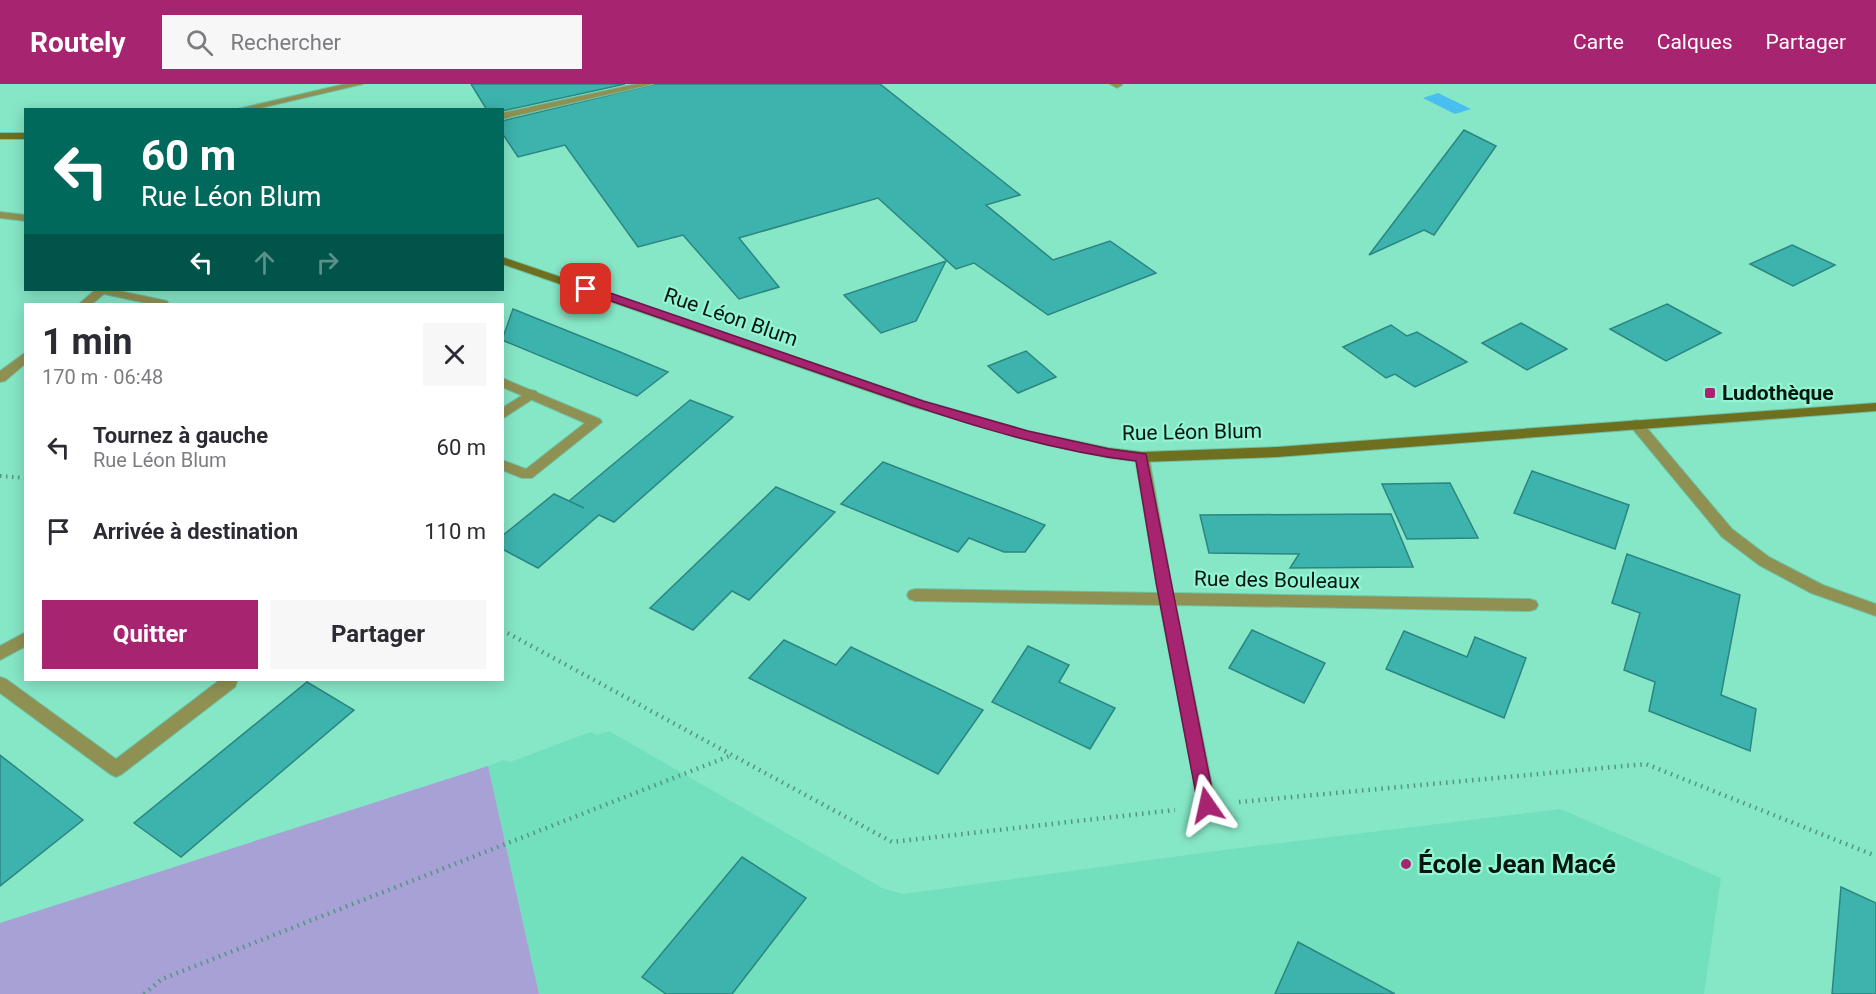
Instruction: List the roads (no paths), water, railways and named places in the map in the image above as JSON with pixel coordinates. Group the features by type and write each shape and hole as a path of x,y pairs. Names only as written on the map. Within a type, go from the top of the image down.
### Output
{"main road":[{"path":"0,136 24,136"},
{"name":"Rue Léon Blum","path":"504,261 919,404 1026,435 1109,453 1142,457 1277,452 1876,407"}],"street":[{"path":"246,108 358,84"},
{"path":"504,116 648,84"},
{"path":"0,215 24,218"},
{"path":"86,303 101,291"},
{"path":"106,291 158,303"},
{"path":"0,378 24,358"},
{"path":"504,383 595,422 527,475 504,465"},
{"path":"504,414 531,394"},
{"path":"1636,424 1727,533 1764,561 1817,589 1876,610"},
{"path":"1142,457 1166,599 1207,805"},
{"name":"Rue des Bouleaux","path":"915,595 1530,605"},
{"path":"0,654 24,639"},
{"path":"0,684 116,769 229,682 227,681"}],"water":[{"path":"1438,93 1471,109 1455,114 1423,98"}],"place":[{"name":"Ludothèque","path":"1710,393"},
{"name":"École Jean Macé","path":"1406,864"}]}
